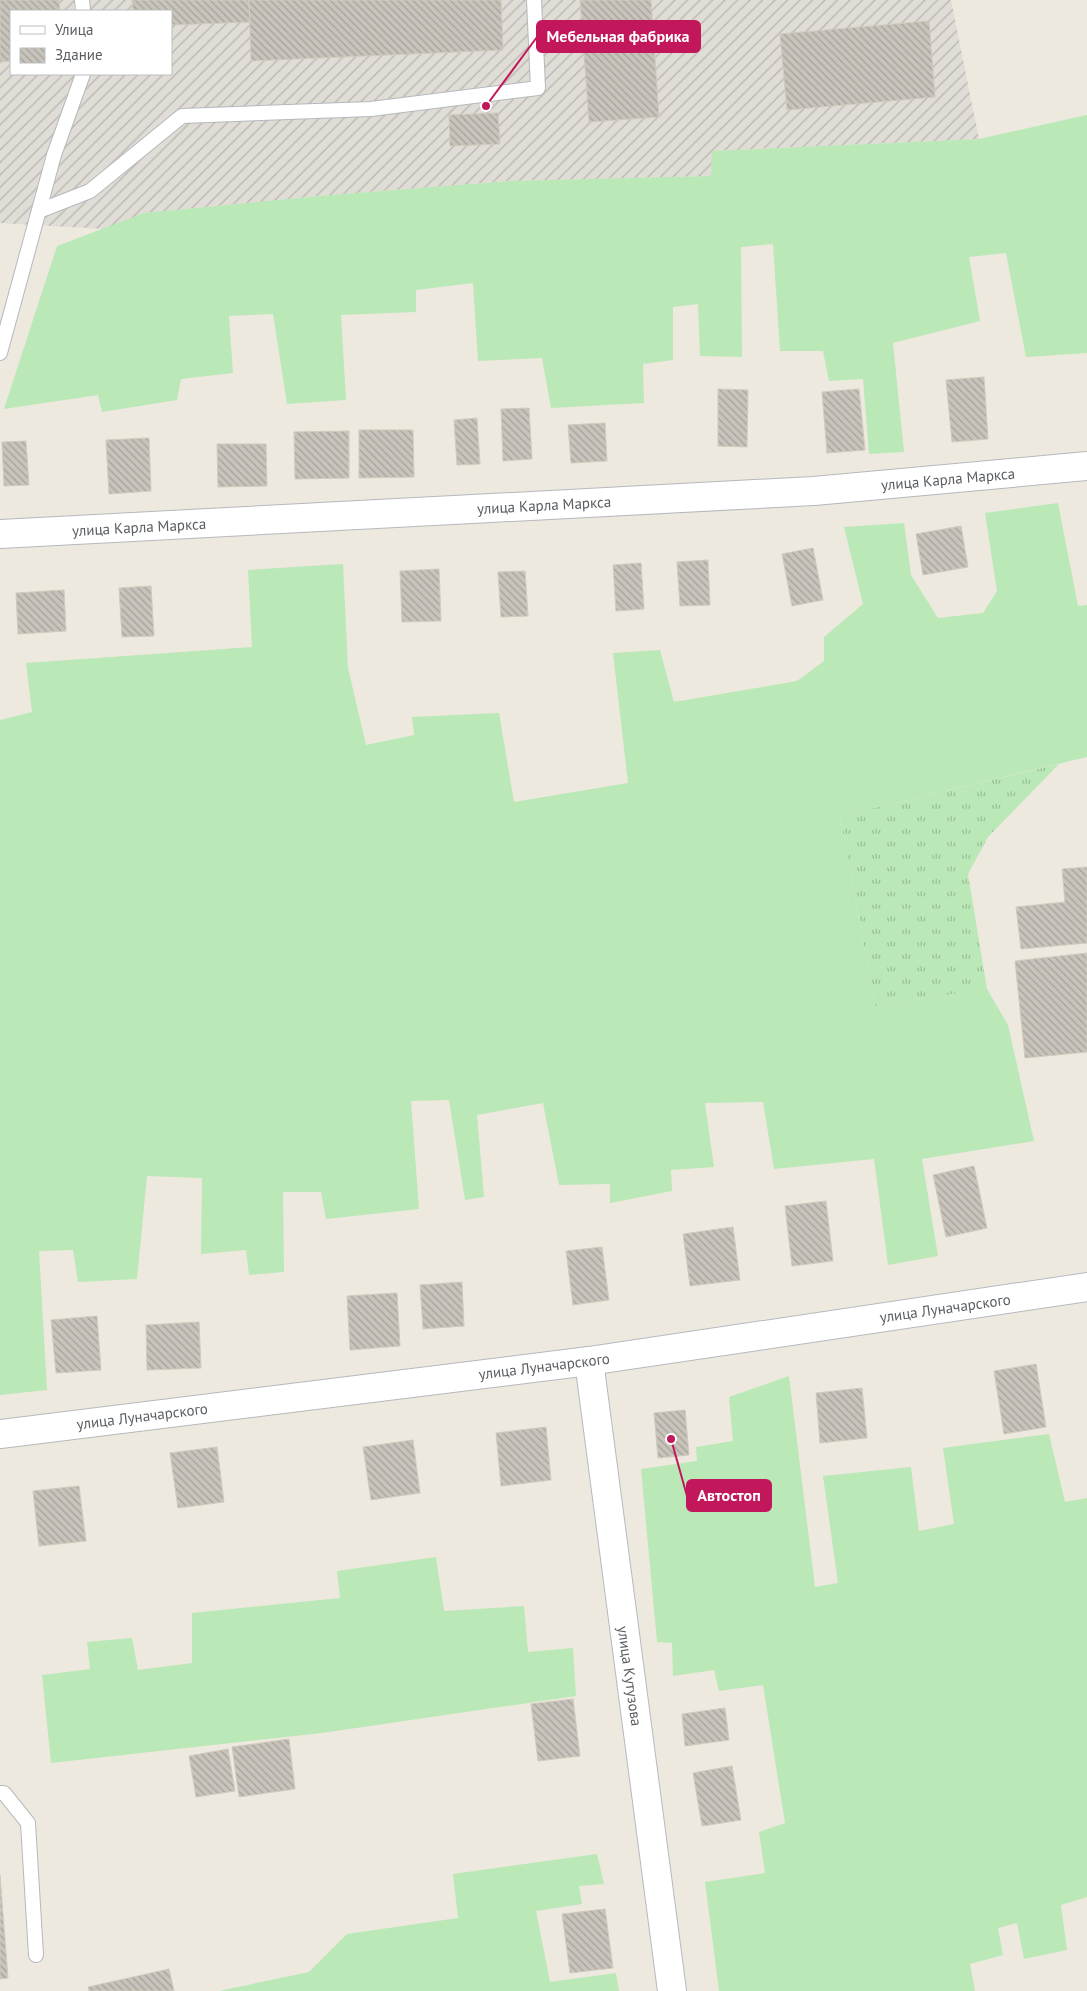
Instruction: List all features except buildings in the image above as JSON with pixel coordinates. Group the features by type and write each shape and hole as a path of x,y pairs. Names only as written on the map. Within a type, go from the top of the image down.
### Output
{"street":[{"name":"улица Карла Маркса","path":"0,534 814,491 1087,466"},
{"name":"улица Луначарского","path":"0,1434 588,1361 1087,1287"},
{"name":"улица Кутузова","path":"588,1361 672,1991"}],"lane":[{"path":"39,210 90,191 182,116 371,109 538,88 534,0"},
{"path":"0,353 54,155 83,75"},
{"path":"0,1793 4,1793 28,1823 36,1955"}],"shaded area":[{"path":"0,0 951,0 979,139 713,151 711,176 510,181 330,195 144,213 105,229 0,223"}],"green space":[{"path":"1087,115 1087,353 1026,357 1006,253 969,257 980,321 893,343 904,452 869,454 863,379 829,381 823,351 780,351 773,244 741,247 742,357 700,356 698,304 673,307 673,360 643,364 644,403 551,408 542,358 478,361 473,283 416,290 416,312 341,315 346,400 287,404 273,314 229,316 233,373 181,379 177,400 102,412 98,395 4,409 57,246 144,213 330,195 510,181 711,176 712,151 979,139"},
{"path":"1058,503 1078,606 1087,605 1087,757 840,816 875,1006 987,989 1008,1025 1034,1141 922,1159 938,1256 888,1265 874,1159 774,1169 763,1102 705,1103 714,1167 671,1170 672,1191 610,1203 610,1184 559,1185 543,1103 477,1115 484,1197 465,1200 449,1100 411,1101 419,1209 326,1219 321,1192 283,1192 284,1272 249,1275 246,1250 201,1254 202,1178 147,1176 137,1279 78,1282 73,1250 39,1251 47,1390 0,1395 0,720 32,712 26,663 252,647 248,570 343,564 348,668 366,745 414,735 412,717 499,713 514,802 628,783 613,653 660,650 674,702 797,681 824,661 824,637 863,604 844,527 904,523 911,575 938,618 983,613 997,591 985,513"},
{"path":"1059,764 988,837 968,874 987,989 875,1006 840,816"},
{"path":"789,1376 815,1587 838,1583 823,1476 911,1467 919,1531 954,1524 943,1448 1049,1434 1065,1502 1087,1498 1087,1897 1061,1905 1067,1950 1024,1959 1017,1923 998,1928 1003,1955 970,1964 975,1991 719,1991 705,1882 765,1873 759,1832 785,1823 763,1685 719,1691 714,1670 673,1676 672,1643 657,1642 641,1469 697,1461 696,1447 733,1441 729,1397"},
{"path":"436,1557 444,1611 524,1606 528,1652 573,1648 576,1696 322,1733 51,1763 42,1675 90,1669 87,1642 132,1638 138,1670 192,1663 192,1613 340,1598 337,1571"},
{"path":"597,1854 604,1884 579,1886 582,1904 536,1911 550,1982 616,1973 619,1991 219,1991 309,1972 347,1934 458,1918 453,1874"}],"place":[{"name":"Мебельная фабрика","path":"486,106"},
{"name":"Автостоп","path":"671,1439"}]}
